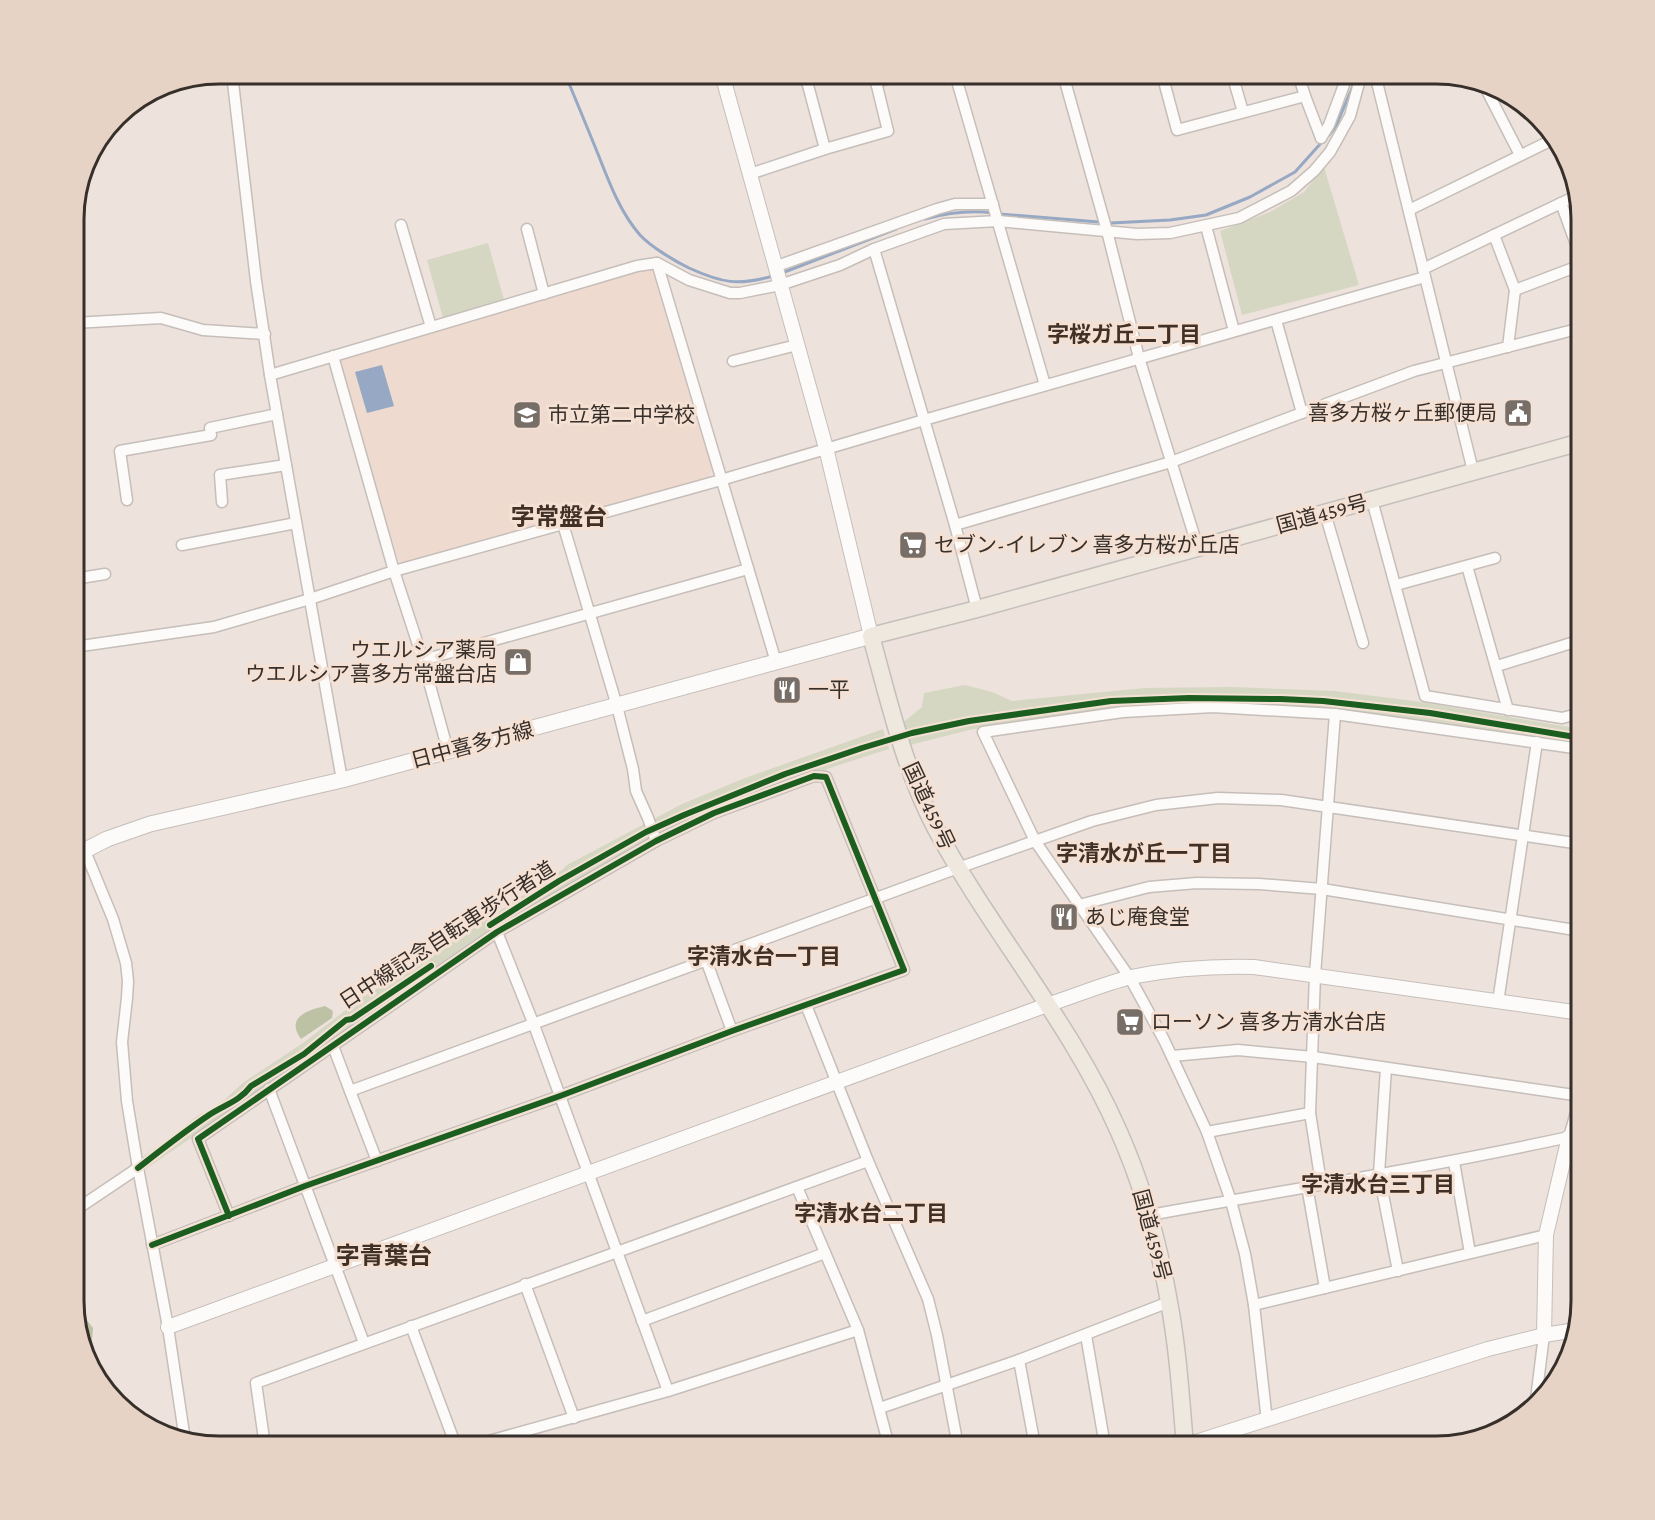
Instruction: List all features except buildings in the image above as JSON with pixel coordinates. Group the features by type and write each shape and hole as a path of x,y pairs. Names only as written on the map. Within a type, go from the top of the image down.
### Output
{"highway":[{"name":"国道459号","path":"1183,1436 1170,1302 1149,1215 1119,1132 1095,1084 958,868 935,827 899,737 871,636 977,609 1571,445"}],"main road":[{"name":"日中喜多方線","path":"84,851 107,839 150,824 342,780 871,636"}],"street":[{"path":"233,84 256,281 270,375 342,780"},
{"path":"725,84 826,448 871,636"},
{"path":"808,84 825,149"},
{"path":"750,174 888,131 876,84"},
{"path":"958,84 1045,385"},
{"path":"1066,84 1107,231 1139,358 1198,548"},
{"path":"1165,84 1177,130 1305,96"},
{"path":"1235,84 1243,112"},
{"path":"1301,84 1321,138 1329,124 1344,84"},
{"path":"270,375 637,266 657,263 689,280 730,293 780,285 840,264 933,226 961,222 998,221 1137,234 1170,233 1239,218 1291,191 1314,171 1330,152 1350,116 1359,84"},
{"path":"1378,84 1473,471"},
{"path":"1489,94 1520,155"},
{"path":"1409,210 1547,142"},
{"path":"84,646 214,627 394,572 1276,320 1424,273 1494,235 1569,199"},
{"path":"1561,203 1571,230"},
{"path":"777,266 937,209 955,204 993,204"},
{"path":"401,225 431,327"},
{"path":"1206,226 1234,331"},
{"path":"527,229 544,294"},
{"path":"1494,235 1515,290 1508,347"},
{"path":"874,249 955,525 977,609"},
{"path":"657,263 776,662"},
{"path":"1515,290 1571,269"},
{"path":"84,323 161,318 203,330 265,334"},
{"path":"1276,320 1302,413"},
{"path":"955,525 1172,462 1414,371 1571,331"},
{"path":"733,361 797,345"},
{"path":"333,356 448,752"},
{"path":"127,500 120,452 211,435 210,428 277,414"},
{"path":"222,502 220,475 286,465"},
{"path":"1372,500 1425,696 1563,718 1571,716"},
{"path":"1324,513 1363,643"},
{"path":"182,545 296,523"},
{"path":"563,524 617,706 636,790 656,841"},
{"path":"1396,585 1495,558"},
{"path":"1467,567 1508,710"},
{"path":"423,660 748,569"},
{"path":"84,577 105,574"},
{"path":"1497,666 1571,643"},
{"path":"1267,1421 1254,1305 1245,1254 1231,1201 1207,1132 1172,1056 1130,978 1035,841 983,732 1123,712 1213,707 1335,714 1571,747"},
{"path":"1322,1183 1310,1113 1315,975 1335,714"},
{"path":"1498,1002 1537,742"},
{"path":"152,1245 229,1216 305,1186 560,1096 732,1030 904,970 826,777 814,776 714,813 656,841 497,932 198,1139 229,1216"},
{"path":"350,1091 958,868 1092,821 1124,813 1185,801 1248,798 1329,806 1571,843"},
{"path":"84,864 113,919 126,963 128,989 122,1042 127,1101 168,1327 184,1431"},
{"path":"1079,905 1149,887 1197,883 1259,884 1322,889 1571,929"},
{"path":"497,932 590,1174 668,1391"},
{"path":"706,960 732,1030"},
{"path":"168,1327 1047,1005 1130,978 1178,970 1228,966 1264,968 1571,1013"},
{"path":"806,1005 868,1161 928,1299 956,1436"},
{"path":"333,1046 377,1161"},
{"path":"1172,1056 1238,1050 1312,1057 1571,1095"},
{"path":"1386,1068 1379,1174 1398,1271"},
{"path":"269,1089 364,1343"},
{"path":"1207,1132 1310,1113"},
{"path":"1536,1390 1544,1335 1546,1235 1571,1130"},
{"path":"1149,1215 1322,1183 1454,1162 1569,1137"},
{"path":"264,1436 256,1383 868,1161"},
{"path":"1454,1162 1470,1253"},
{"path":"84,1205 138,1168"},
{"path":"1307,1186 1325,1288"},
{"path":"797,1187 858,1330 887,1436"},
{"path":"1254,1305 1546,1235"},
{"path":"642,1321 825,1253"},
{"path":"525,1284 574,1418"},
{"path":"880,1408 1019,1360 1170,1302"},
{"path":"411,1326 452,1436"},
{"path":"508,1436 668,1391 858,1330"},
{"path":"1217,1436 1488,1349 1567,1331"},
{"path":"1086,1335 1103,1436"},
{"path":"1019,1360 1033,1436"}],"shaded area":[{"name":"市立第二中学校","path":"650,268 657,271 714,466 708,477 405,566 398,559 339,363 344,356"}],"green space":[{"path":"1324,167 1359,285 1242,315 1220,231 1270,212 1304,192"},
{"path":"488,243 504,300 443,318 427,260"},
{"path":"965,685 992,692 1012,701 1145,688 1231,687 1335,691 1414,701 1571,727 1571,746 1329,712 1108,711 1019,721 969,730 906,746 900,725 922,707 924,693"},
{"path":"883,729 889,749 732,803 516,917 141,1172 139,1159 197,1116 221,1103 244,1082 303,1043 363,997 415,966 567,865 682,804 745,778"},
{"path":"325,1006 333,1011 332,1018 301,1039 297,1031 297,1020 306,1012"},
{"path":"86,1319 93,1328 92,1345"}],"water":[{"path":"382,365 394,406 367,413 355,372"}],"waterway":[{"path":"569,84 616,196 627,217 645,240 683,265 721,280 740,282 773,276"},
{"path":"1329,135 1336,126 1354,84"},
{"path":"999,214 1111,223 1170,220 1206,215 1250,197 1295,172 1322,142"},
{"path":"925,219 959,213 993,213"},
{"path":"782,273 896,229"}],"cycle path":[{"name":"日中線記念自転車歩行者道","path":"490,925 559,881 646,832 684,815 785,774 862,748 912,733 969,721 1111,701 1189,698 1281,699 1323,701 1430,713 1571,736"},
{"path":"152,1245 305,1186 560,1096 732,1031 904,970 826,777 814,776 714,813 656,841 497,932 198,1139 229,1216"},
{"name":"日中線記念自転車歩行者道","path":"138,1168 200,1121 232,1102 251,1086 304,1054 346,1020 352,1019 431,966"}],"place":[{"name":"喜多方桜ヶ丘郵便局","path":"1518,413"},
{"name":"市立第二中学校","path":"527,415"},
{"name":"セブン-イレブン 喜多方桜が丘店","path":"913,545"},
{"name":"ウエルシア薬局 ウエルシア喜多方常盤台店","path":"518,662"},
{"name":"一平","path":"787,690"},
{"name":"あじ庵食堂","path":"1064,917"},
{"name":"ローソン 喜多方清水台店","path":"1130,1022"}],"district":[{"name":"字桜ガ丘二丁目","path":"1124,334"},
{"name":"字常盤台","path":"559,517"},
{"name":"字清水が丘一丁目","path":"1144,853"},
{"name":"字清水台一丁目","path":"764,956"},
{"name":"字清水台三丁目","path":"1378,1184"},
{"name":"字清水台二丁目","path":"871,1213"},
{"name":"字青葉台","path":"384,1256"}]}
